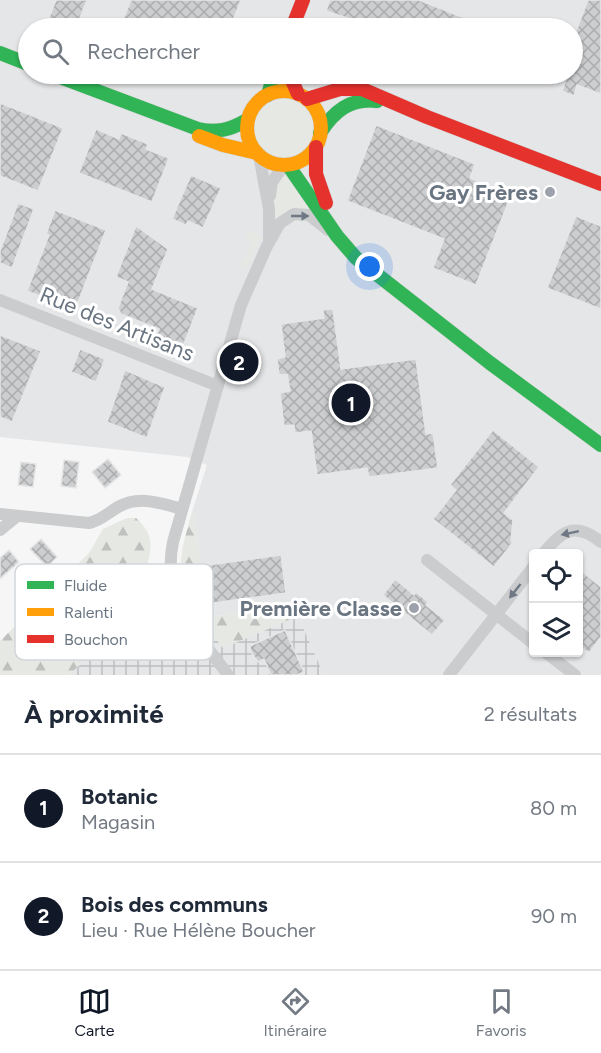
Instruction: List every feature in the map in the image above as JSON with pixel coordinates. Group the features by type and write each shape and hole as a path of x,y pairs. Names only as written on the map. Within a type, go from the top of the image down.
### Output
{"street":[{"path":"284,18 291,0"},
{"path":"295,18 303,0"},
{"path":"0,53 18,60"},
{"path":"78,84 189,127 221,133 247,120"},
{"path":"268,95 271,84"},
{"path":"295,84 302,97 319,117 320,133"},
{"path":"267,246 270,228 268,209 258,154 248,138 247,120 255,105 268,95 283,91 302,97 348,88 369,92 393,104 601,184"},
{"path":"379,276 345,234 323,197 316,174 316,147 320,133 332,115 351,102 364,99 393,104"},
{"path":"189,127 207,140 258,154 271,162 286,165 302,160 316,147"},
{"path":"268,209 271,185 286,165"},
{"path":"286,165 308,188 339,240"},
{"path":"170,564 182,509 243,300 267,246 283,220 297,214 313,217 356,258 490,363 601,445"},
{"name":"Rue des Artisans","path":"0,300 218,386"},
{"path":"490,363 601,456"},
{"path":"0,513 88,523 133,501 153,501 182,509"},
{"path":"0,530 17,516"},
{"path":"547,549 556,538 568,531 582,531 600,540"},
{"path":"427,560 529,640"},
{"path":"449,675 529,572"},
{"path":"213,654 228,675"},
{"path":"552,657 575,675"}],"shaded area":[{"path":"0,0 601,0 601,675 324,675 298,616 292,608 213,616 213,564 200,564 194,514 191,515 207,465 187,457 0,437"},
{"path":"298,616 324,675 69,675 84,660 213,660 213,634 223,648"}],"green space":[{"path":"288,99 301,105 309,115 313,126 312,137 307,147 299,154 288,158 267,153 258,142 254,125 265,106"},
{"path":"287,174 317,212 276,220 274,189"},
{"path":"252,232 260,238 246,269 240,263 252,245 245,236"},
{"path":"194,513 200,564 181,564 183,547 191,515"},
{"path":"127,518 136,518 149,536 151,544 148,564 78,564 89,553 103,529"},
{"path":"286,607 292,608 298,616 223,648 213,635 213,616"},
{"path":"15,626 15,660 85,660 69,675 0,675 0,641"}],"building":[{"path":"56,0 87,0 80,18 49,18"},
{"path":"131,0 241,0 234,18 124,18"},
{"path":"330,0 419,0 464,18 347,18 326,11"},
{"path":"588,0 601,0 601,94 577,85 574,96 562,91 565,84 583,84 583,18 581,18"},
{"path":"0,103 63,128 38,191 0,176"},
{"path":"376,125 475,164 470,178 514,195 510,204 508,203 476,285 433,268 444,239 347,201"},
{"path":"96,129 119,139 121,133 148,144 146,149 169,158 152,202 79,173"},
{"path":"191,175 221,188 203,228 188,221 186,225 172,219"},
{"path":"18,203 34,209 12,268 0,263 0,251"},
{"path":"55,210 106,230 75,310 27,291 49,235 46,234"},
{"path":"576,216 601,226 601,309 547,288"},
{"path":"136,226 168,249 152,289 198,308 181,351 155,341 159,329 121,314 118,308 128,282 116,277"},
{"path":"333,309 341,369 416,359 426,434 433,433 438,468 369,477 367,468 317,475 311,431 295,433 294,425 284,426 280,393 290,391 287,374 279,375 277,359 285,357 281,324 324,318 323,310"},
{"path":"0,335 41,351 12,422 0,417"},
{"path":"80,349 105,359 96,382 71,372"},
{"path":"125,370 165,387 147,438 107,422"},
{"path":"493,430 539,467 504,513 513,520 511,541 513,542 494,567 433,519 456,490 450,485"},
{"path":"108,459 121,475 105,488 92,472"},
{"path":"64,460 79,462 76,488 61,486"},
{"path":"21,462 36,464 33,487 18,485"},
{"path":"41,539 57,557 50,564 44,564 30,549"},
{"path":"9,550 19,562 0,579 0,558"},
{"path":"281,555 286,593 213,603 213,564"},
{"path":"583,572 601,587 601,637 589,653 583,648"},
{"name":"Première Classe","path":"395,579 414,595 416,592 428,602 426,605 445,620 432,635 383,595"},
{"path":"285,630 304,672 297,675 271,675 264,659 258,662 250,646"}],"traffic: fast":[{"path":"0,53 18,60"},
{"path":"79,84 198,129 223,130 247,120"},
{"path":"268,95 271,84"},
{"path":"320,133 337,112 351,104 377,101"},
{"path":"288,165 337,236 356,258 490,363 601,445"}],"traffic: slow":[{"path":"284,91 298,94 310,102 318,114 321,128 318,142 310,154 298,162 284,165 270,162 258,154 250,142 247,128 250,114 258,102 270,94 284,91"},
{"path":"199,136 223,145 257,153"}],"traffic: jam":[{"path":"296,18 303,0"},
{"path":"294,84 298,94"},
{"path":"307,99 340,89 362,89 427,117 601,184"},
{"path":"316,147 316,174 326,203"}],"place":[{"name":"Gay Frères","path":"550,192"},
{"name":"Bois des communs","path":"239,362"},
{"name":"Botanic","path":"351,403"},
{"name":"Première Classe","path":"414,608"}]}
